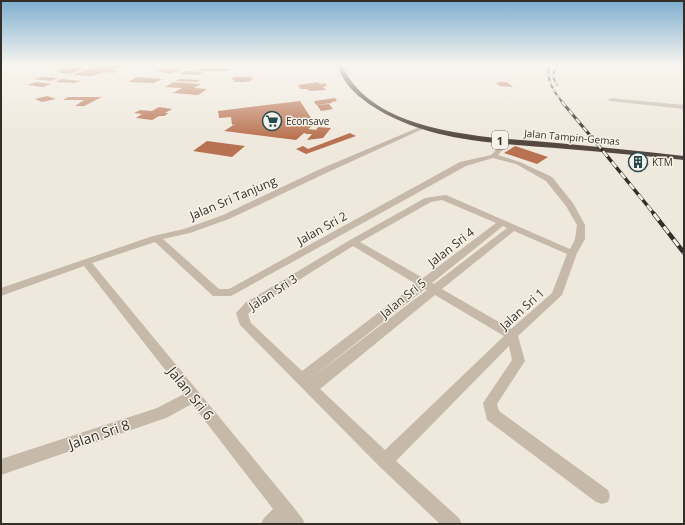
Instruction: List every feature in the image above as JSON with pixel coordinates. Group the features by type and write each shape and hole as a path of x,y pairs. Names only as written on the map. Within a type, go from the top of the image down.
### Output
{"highway":[{"name":"Jalan Tampin-Gemas","path":"357,90 376,106 401,119 424,127 472,137 684,158"}],"street":[{"path":"610,100 684,107"},
{"name":"Jalan Sri Tanjung","path":"2,294 86,262 156,238 187,231 226,217 320,172 424,127"},
{"path":"493,156 508,141"},
{"name":"Jalan Sri 2","path":"156,238 217,293 231,292 463,164 493,156"},
{"name":"Jalan Sri 1","path":"385,461 512,335 557,295 572,253 580,239 581,225 570,205 549,179 518,163 493,156"},
{"name":"Jalan Sri 3","path":"452,524 385,461 246,325 242,313 249,306 353,242 428,200 435,198 443,197 572,253"},
{"name":"Jalan Sri 4","path":"301,379 424,284 507,226"},
{"name":"Jalan Sri 5","path":"311,388 434,290 507,226"},
{"path":"353,242 512,335 520,361 490,403 492,415 602,496"},
{"name":"Jalan Sri 6","path":"86,262 296,524"},
{"name":"Jalan Sri 8","path":"1,467 161,413 194,396"},
{"path":"270,524 285,510"}],"building":[{"path":"179,90 206,90 198,95 173,93"},
{"path":"308,90 326,90 310,91"},
{"path":"47,96 56,99 42,102 35,99"},
{"path":"68,97 102,97 84,106 75,106 84,100 63,100"},
{"path":"335,98 337,101 331,102 332,103 316,105 314,101"},
{"name":"Econsave","path":"300,101 315,124 308,129 316,130 318,127 331,128 323,138 307,140 312,134 304,133 296,140 224,131 235,124 232,125 231,117 219,118 218,111"},
{"path":"329,104 333,109 321,111 317,105"},
{"path":"159,107 172,109 165,113 169,113 164,116 159,116 152,120 136,118 142,114 134,113 140,110 152,111"},
{"path":"350,133 356,136 306,154 296,149 303,146 308,149"},
{"path":"207,141 245,146 232,157 193,151"},
{"path":"515,146 548,157 537,164 504,153"},
{"name":"KTM","path":"628,158 645,160 649,165 631,163"}],"railway":[{"path":"554,90 563,103"},
{"path":"562,102 604,152"},
{"path":"603,151 655,215"},
{"path":"654,214 684,253"}],"place":[{"name":"Econsave","path":"272,121"},
{"name":"KTM","path":"638,162"}]}
